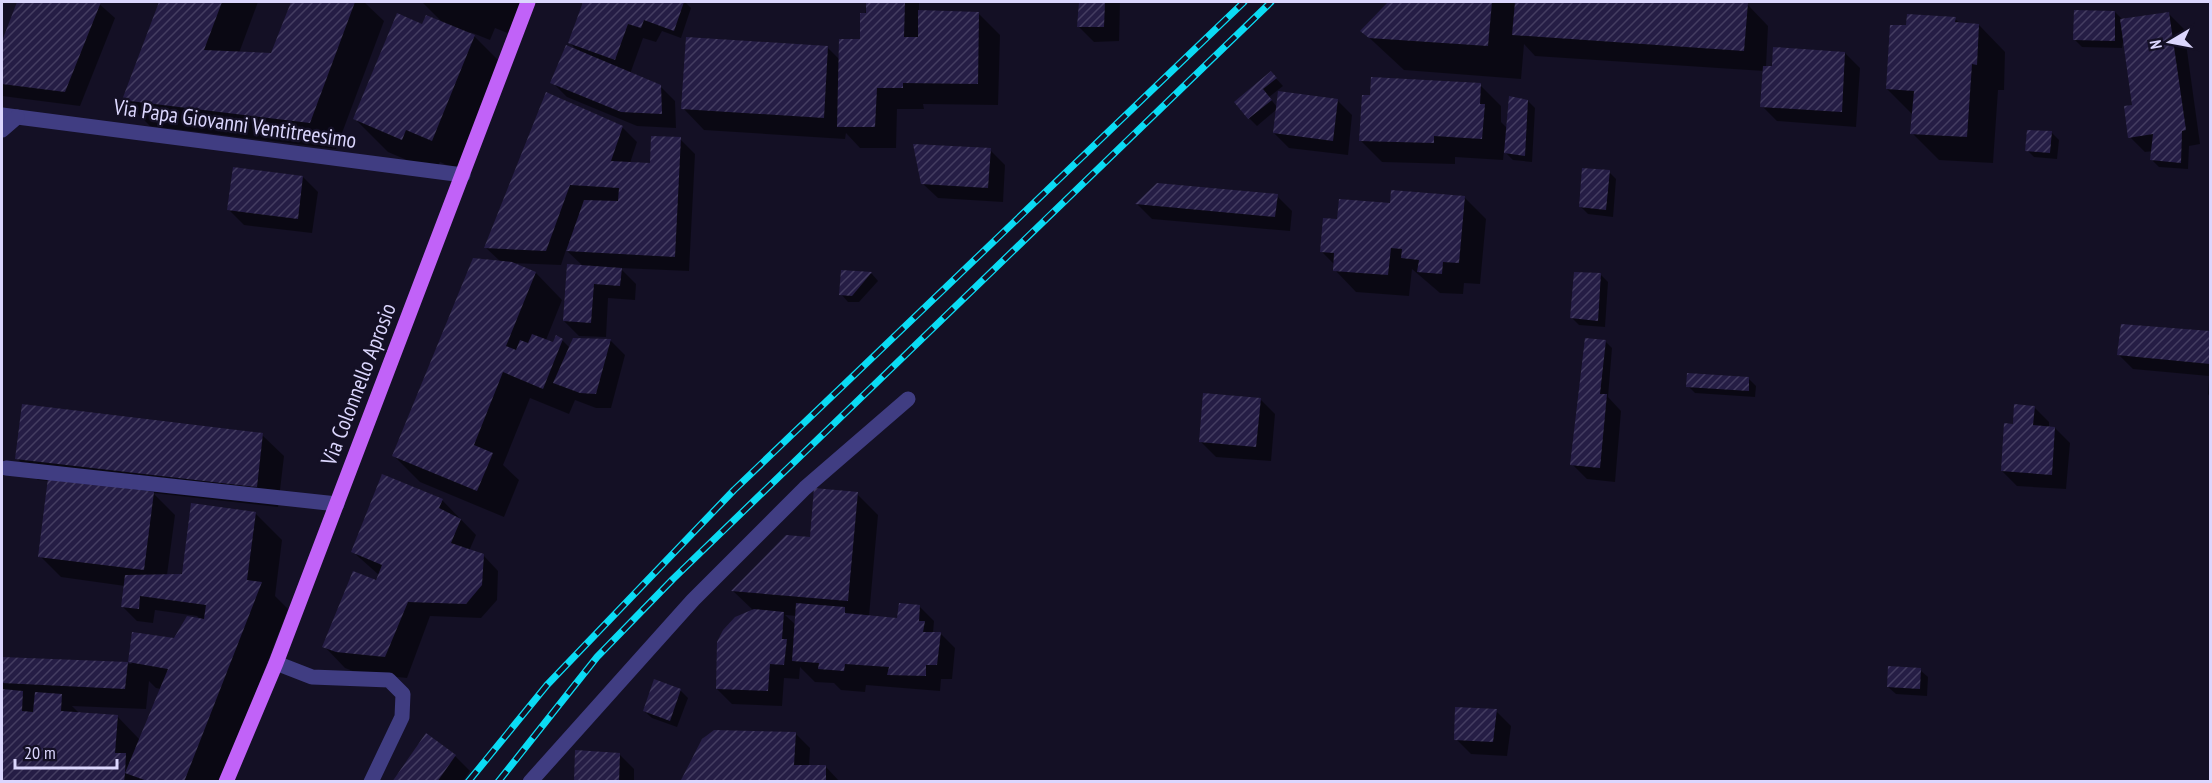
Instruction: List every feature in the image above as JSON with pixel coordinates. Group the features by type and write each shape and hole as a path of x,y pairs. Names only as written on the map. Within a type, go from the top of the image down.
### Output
{"main road":[{"name":"Via Colonnello Aprosio","path":"230,781 528,2"}],"street":[{"name":"Via Papa Giovanni Ventitreesimo","path":"9,116 463,175"},
{"path":"2,130 9,116"},
{"path":"530,782 709,584 805,488 908,399"},
{"path":"6,468 337,504"},
{"path":"276,663 312,677 389,680 403,694 402,717 371,782"}],"building":[{"path":"17,2 101,2 65,92 2,84 2,41"},
{"path":"159,2 222,2 204,50 271,53 291,2 355,2 310,123 122,100"},
{"path":"583,2 684,2 674,31 644,20 641,28 628,24 615,60 568,43"},
{"path":"866,2 905,2 904,37 918,37 918,10 979,12 978,84 903,83 903,88 877,88 875,127 837,127 839,39 860,39 860,13 866,13"},
{"path":"1079,2 1105,2 1104,27 1077,27"},
{"path":"1388,2 1492,2 1488,46 1369,38 1360,31"},
{"path":"1515,2 1748,3 1744,51 1512,35"},
{"path":"2074,10 2115,11 2115,41 2073,40"},
{"path":"2169,12 2186,130 2182,131 2181,163 2150,160 2153,134 2128,138 2124,106 2132,105 2120,19"},
{"path":"397,13 422,24 426,15 475,35 432,141 406,130 402,140 353,119"},
{"path":"1907,14 1956,17 1955,22 1979,24 1977,65 1972,64 1967,137 1910,134 1914,91 1886,89 1890,25 1906,25"},
{"path":"686,37 828,46 824,118 681,109"},
{"path":"566,45 661,85 662,114 621,112 550,83"},
{"path":"1773,47 1845,52 1842,112 1760,107 1763,66 1772,66"},
{"path":"1271,71 1277,78 1263,89 1272,100 1248,119 1234,102"},
{"path":"1371,77 1481,83 1480,104 1485,104 1482,139 1434,136 1434,143 1359,141 1362,95 1370,95"},
{"path":"1278,91 1338,99 1333,141 1273,133"},
{"path":"546,92 623,126 611,161 650,163 651,136 681,137 675,257 566,251 584,200 618,201 619,188 570,185 546,251 484,248"},
{"path":"1509,96 1528,100 1525,156 1504,153"},
{"path":"2027,130 2052,131 2050,153 2025,151"},
{"path":"913,144 991,148 988,188 921,184"},
{"path":"233,167 303,176 298,219 227,210"},
{"path":"1582,168 1610,170 1606,210 1579,207"},
{"path":"1157,183 1278,194 1275,217 1135,204"},
{"path":"1391,190 1465,196 1459,263 1443,262 1442,274 1417,272 1419,260 1401,258 1402,249 1391,248 1388,275 1333,271 1334,253 1320,252 1323,218 1337,219 1339,199 1390,203"},
{"path":"473,258 512,262 536,272 506,346 516,350 520,340 528,343 532,334 553,342 556,335 563,339 543,389 503,372 474,445 493,453 477,491 392,456"},
{"path":"567,264 622,268 620,286 594,284 591,323 563,321"},
{"path":"841,270 872,272 852,296 839,295"},
{"path":"1574,272 1601,273 1598,321 1570,318"},
{"path":"2121,324 2210,331 2210,364 2117,355"},
{"path":"573,338 611,339 596,394 580,393 553,383"},
{"path":"1585,338 1606,340 1600,394 1607,394 1600,468 1570,465"},
{"path":"1687,373 1749,377 1749,391 1686,387"},
{"path":"1203,393 1261,398 1256,447 1199,442"},
{"path":"22,404 263,433 257,487 15,459"},
{"path":"2014,404 2035,406 2033,425 2055,427 2052,475 2001,471 2004,423 2013,424"},
{"path":"382,474 443,499 439,508 461,519 451,543 484,554 482,585 466,604 408,602 385,657 336,652 322,647 353,571 376,580 382,565 351,552"},
{"path":"48,478 154,492 144,570 38,557"},
{"path":"814,488 858,492 848,601 731,591 786,535 810,537"},
{"path":"191,503 256,512 247,580 262,582 184,782 150,782 125,773 168,669 128,662 132,632 174,638 187,616 204,619 206,605 140,596 139,609 121,607 125,575 182,574"},
{"path":"796,603 845,607 845,613 897,618 899,603 920,605 919,621 925,621 923,632 941,632 937,665 926,665 926,676 887,675 889,667 845,664 844,671 818,669 819,663 792,661"},
{"path":"754,609 784,612 782,639 787,639 784,665 770,664 768,691 716,689 717,642 723,630 735,617"},
{"path":"2,657 128,662 125,689 2,683"},
{"path":"1888,666 1921,668 1920,689 1887,687"},
{"path":"654,679 681,689 670,721 643,711"},
{"path":"2,689 23,691 22,711 33,712 35,692 62,694 61,711 118,715 115,753 126,753 124,782 2,782"},
{"path":"1455,707 1497,709 1493,742 1454,740"},
{"path":"714,730 796,732 794,765 826,765 826,782 680,782 702,739"},
{"path":"426,733 456,755 437,782 392,782"},
{"path":"575,750 620,753 619,782 574,782"}],"railway":[{"path":"468,782 547,685 734,490 1244,2"},
{"path":"498,782 597,657 673,579 1271,2"}]}
